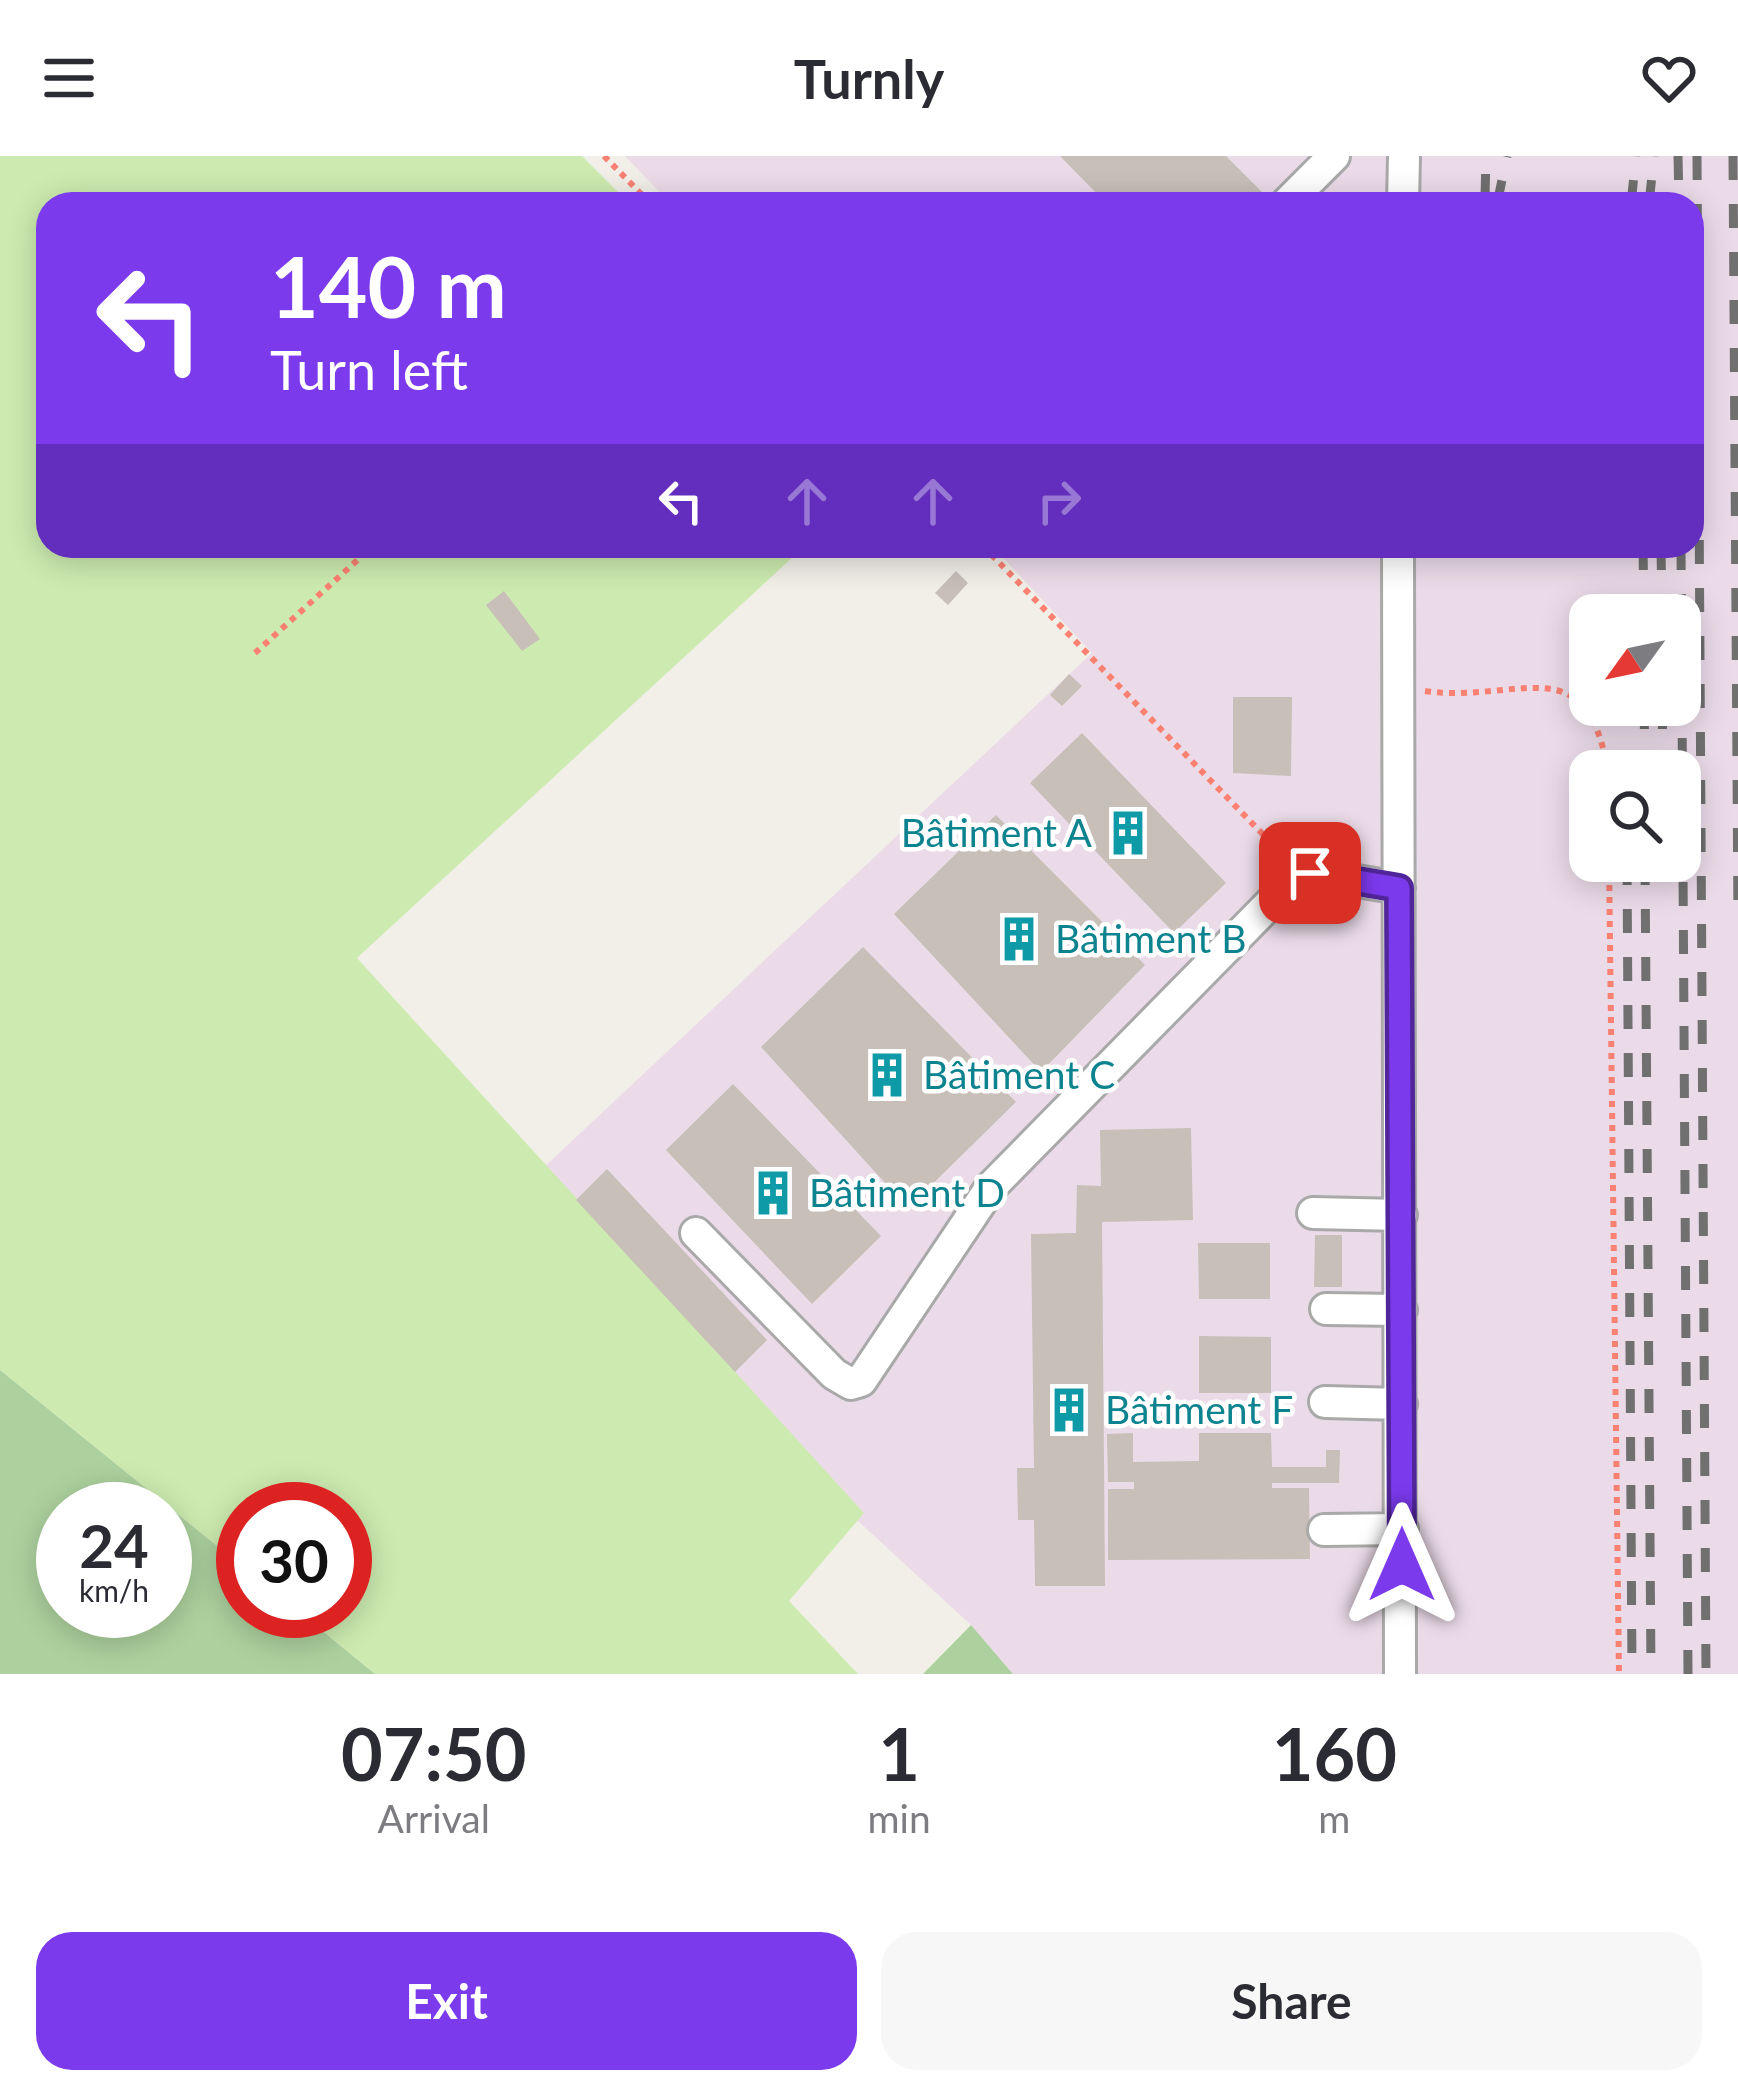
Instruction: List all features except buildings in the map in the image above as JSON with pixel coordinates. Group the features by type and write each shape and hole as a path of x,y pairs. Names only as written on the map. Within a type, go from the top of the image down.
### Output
{"street":[{"path":"1298,192 1334,156"},
{"path":"1403,192 1404,156"},
{"path":"1397,558 1400,1674"},
{"path":"697,1233 834,1374 850,1384 861,1382 991,1186 1301,874 1399,888"},
{"path":"1313,1213 1401,1215"},
{"path":"1326,1309 1401,1310"},
{"path":"1324,1402 1402,1404"},
{"path":"1324,1530 1402,1529"}],"path":[{"path":"604,156 639,192"},
{"path":"255,652 360,558"},
{"path":"994,558 1301,874"},
{"path":"1398,685 1460,696 1549,687 1568,690 1598,723 1604,750"},
{"path":"1609,882 1618,1674"}],"shaded area":[{"path":"625,156 1738,156 1738,1674 1013,1674 971,1625 509,1200 1092,653 1003,558 1704,558 1704,192 660,192"}],"green space":[{"path":"0,156 582,156 618,192 36,192 36,558 792,558 357,958 864,1513 789,1601 858,1674 375,1674 331,1638 372,1638 372,1482 216,1482 216,1545 192,1526 192,1482 138,1482 0,1370"},
{"path":"0,1370 138,1482 36,1482 36,1638 192,1638 192,1526 216,1545 216,1638 331,1638 375,1674 0,1674"},
{"path":"971,1625 1013,1674 923,1674"}],"railway":[{"path":"1485,192 1486,156"},
{"path":"1500,192 1507,156"},
{"path":"1632,192 1636,156"},
{"path":"1650,192 1654,156"},
{"path":"1678,156 1679,192"},
{"path":"1697,156 1697,192"},
{"path":"1733,156 1738,923"},
{"path":"1643,558 1644,594"},
{"path":"1661,558 1662,594"},
{"path":"1681,558 1688,1674"},
{"path":"1699,558 1706,1674"},
{"path":"1644,726 1645,750"},
{"path":"1662,726 1663,750"},
{"path":"1627,882 1632,1674"},
{"path":"1645,882 1651,1674"}],"place":[{"name":"Bâtiment A","path":"1128,833"},
{"name":"Bâtiment B","path":"1019,939"},
{"name":"Bâtiment C","path":"887,1075"},
{"name":"Bâtiment D","path":"773,1193"},
{"name":"Bâtiment F","path":"1069,1410"}],"route":[{"path":"1310,873 1399,888 1402,1565"}]}
